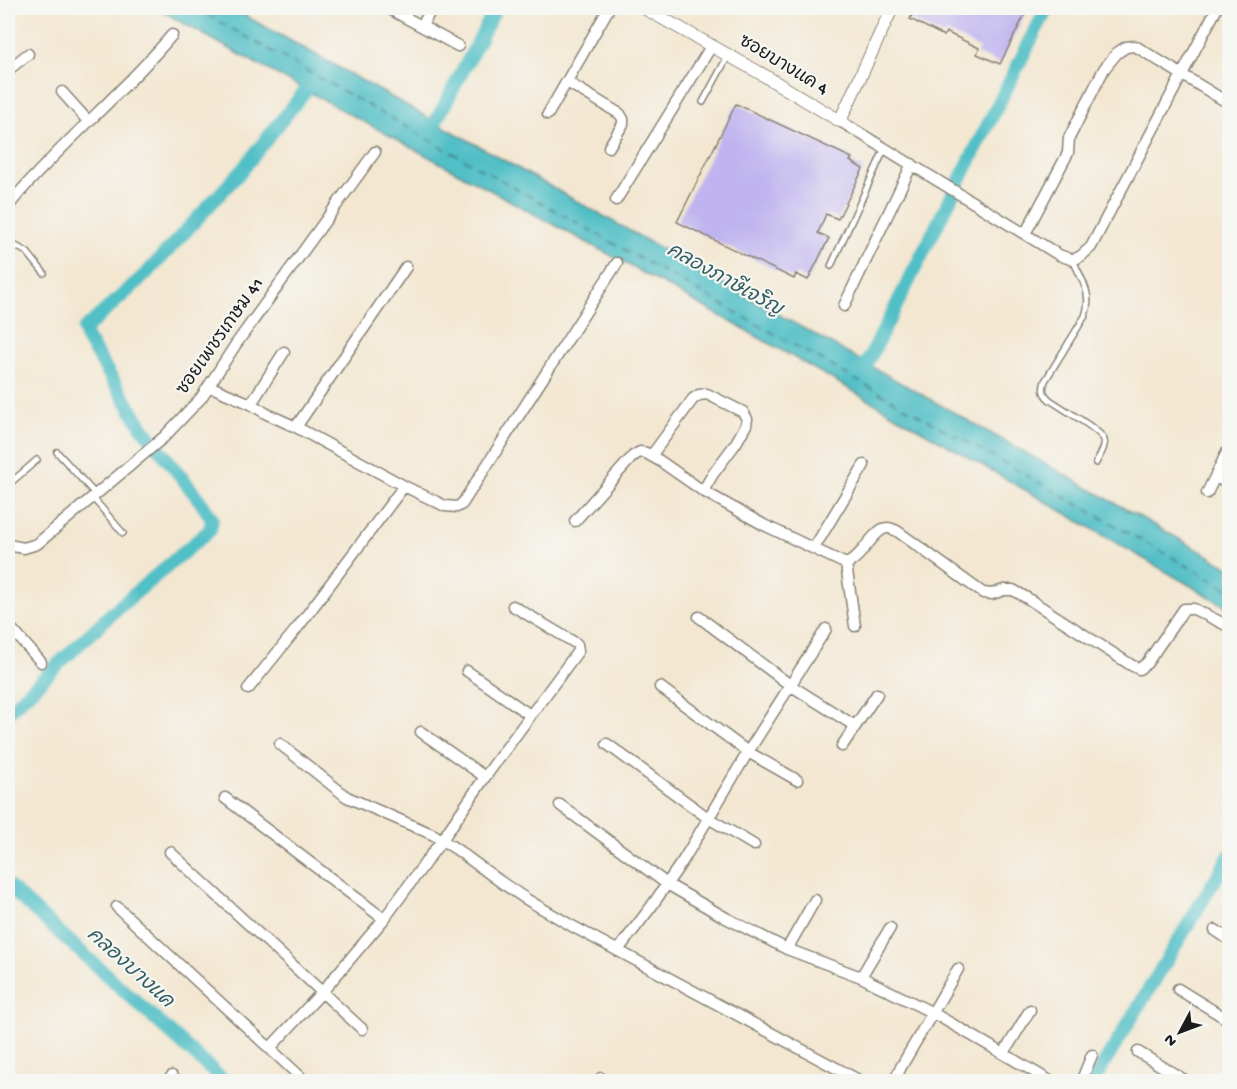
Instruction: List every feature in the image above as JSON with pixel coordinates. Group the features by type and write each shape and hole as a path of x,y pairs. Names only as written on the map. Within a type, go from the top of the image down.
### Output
{"street":[{"path":"388,8 458,46"},
{"path":"422,26 432,8"},
{"path":"548,114 609,8"},
{"name":"ซอยบางแค 4","path":"644,8 660,11 712,45 840,121"},
{"path":"892,8 840,121 1059,255 1073,260 1091,247 1217,8"},
{"path":"8,207 17,194 151,60 172,35"},
{"path":"616,200 712,45"},
{"path":"1025,234 1068,153 1068,138 1104,69 1117,53 1126,47 1136,46 1230,104"},
{"path":"8,70 28,54"},
{"path":"567,81 620,114 623,123 609,147"},
{"path":"62,92 88,121"},
{"name":"ซอยเพชรเกษม 41","path":"8,545 24,548 37,544 164,437 201,398 236,344 375,152"},
{"path":"844,306 912,164"},
{"path":"208,386 251,404 445,506 457,507 462,504 616,263"},
{"path":"296,427 406,267"},
{"path":"251,404 284,352"},
{"path":"651,456 699,394 707,394 743,412 747,419 746,425 703,491"},
{"path":"1207,493 1230,446"},
{"path":"575,521 633,456 640,452 651,456 703,491 764,525 846,564"},
{"path":"814,548 864,465"},
{"path":"1215,477 1230,484"},
{"path":"248,689 404,486"},
{"path":"846,564 857,558 879,531 886,528 897,531 983,593 992,594 1014,590 1139,669 1147,663 1184,609 1194,609 1230,627"},
{"path":"846,564 855,626"},
{"path":"270,1048 322,992 384,919 578,651 577,644 513,606"},
{"path":"699,617 790,685 855,726"},
{"path":"8,625 41,662"},
{"path":"618,950 667,884 826,629"},
{"path":"468,671 530,716"},
{"path":"660,687 748,752 797,780"},
{"path":"842,746 877,694"},
{"path":"421,732 485,777"},
{"path":"280,744 347,797 442,840 526,899 862,1082"},
{"path":"607,744 708,818 754,845"},
{"path":"225,798 384,919"},
{"path":"560,805 667,884 726,918 788,949 861,977 933,1013 1052,1082"},
{"path":"170,852 362,1029"},
{"path":"788,949 815,900"},
{"path":"117,908 306,1082"},
{"path":"861,977 890,928"},
{"path":"1215,930 1230,940"},
{"path":"894,1082 958,969"},
{"path":"1178,989 1230,1021"},
{"path":"1004,1053 1030,1010"},
{"path":"1138,1052 1188,1082"},
{"path":"1081,1082 1092,1055"}],"lane":[{"path":"703,102 729,55"},
{"path":"831,266 885,148"},
{"path":"8,243 27,252 44,273"},
{"path":"1073,260 1089,298 1088,306 1085,316 1045,381 1042,392 1050,400 1100,433 1104,443 1096,463"},
{"path":"57,452 123,533"},
{"path":"8,485 37,460"}],"water":[{"path":"156,8 231,8 302,47 1229,567 1229,608 699,304"}],"building":[{"path":"916,8 1028,8 1000,64 977,54 979,48 946,32 944,36 910,19"},
{"path":"736,104 852,158 850,161 863,169 838,219 826,214 818,233 829,238 808,280 796,274 794,279 677,222"}],"waterway":[{"path":"428,136 496,8"},
{"path":"860,377 1047,8"},
{"path":"8,712 113,612 210,530 212,519 142,427 86,337 84,330 147,273 242,170 317,76"},
{"path":"1093,1082 1230,855"},
{"name":"คลองบางแค","path":"8,886 225,1082"}],"ferry route":[{"path":"195,8 1230,590"}],"water label":[{"name":"คลองภาษีเจริญ","path":"724,281"}]}
